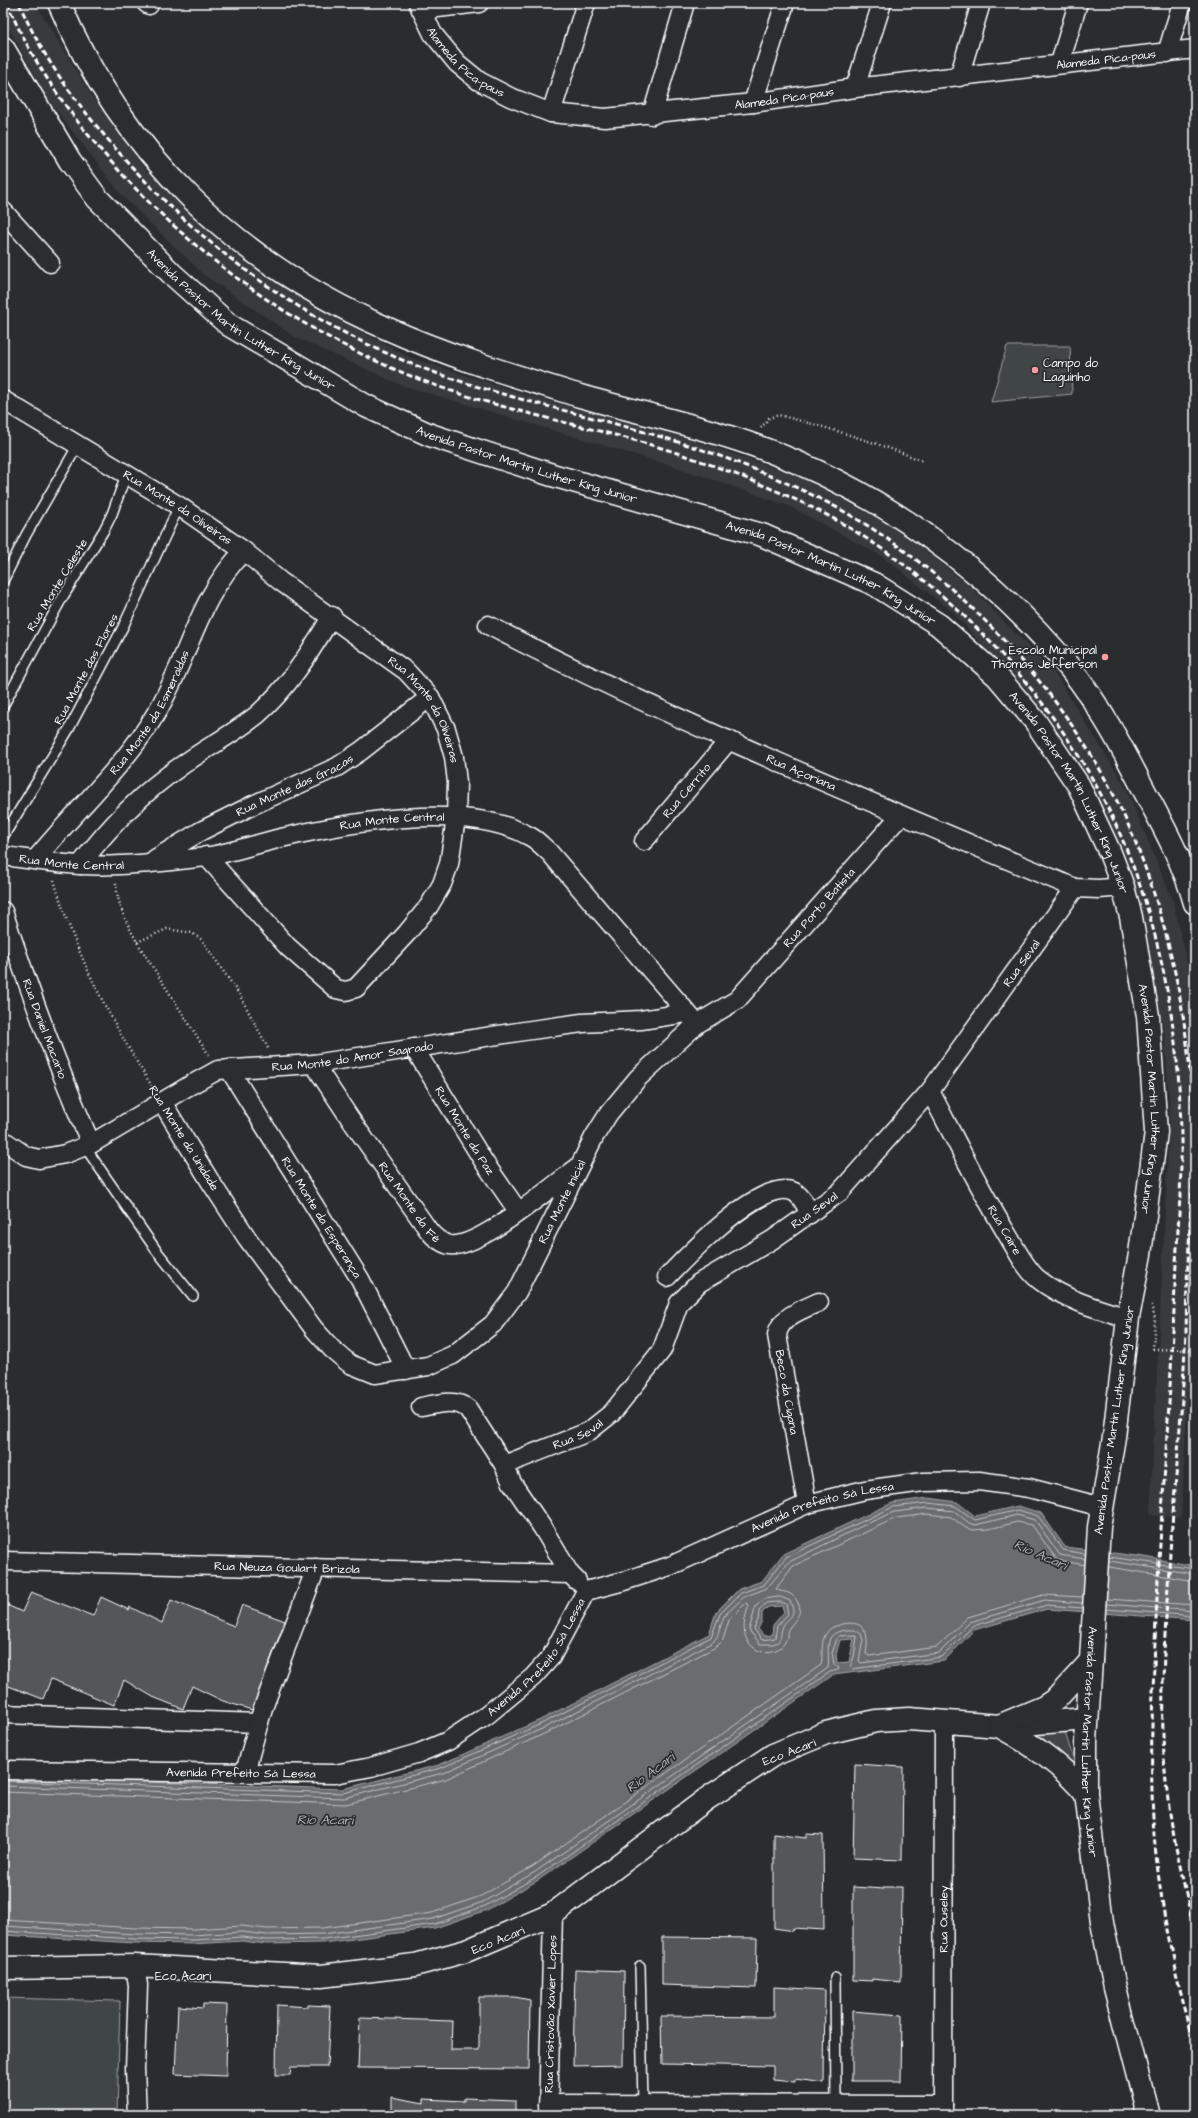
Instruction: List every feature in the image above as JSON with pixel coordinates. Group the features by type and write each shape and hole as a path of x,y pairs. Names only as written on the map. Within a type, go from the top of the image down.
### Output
{"main road":[{"path":"59,3 74,39 101,85 138,140 174,183 208,216 250,249 289,276 341,306 383,327 483,365 578,395 756,446 836,480 882,505 961,560 1014,608 1071,669 1112,728 1164,827 1187,861 1195,903"},
{"name":"Avenida Pastor Martin Luther King Junior","path":"3,48 70,161 98,198 127,230 191,292 229,325 366,406 430,435 552,475 762,535 874,584 940,625 997,676 1035,721 1079,786 1123,887 1131,917 1148,1016 1156,1132 1140,1254 1128,1318 1114,1437 1100,1517 1087,1719 1086,1794 1094,1864 1112,1973 1148,2115"},
{"path":"999,1726 1044,1707 1056,1699 1091,1651"},
{"path":"3,1968 135,1966 321,1976 415,1965 466,1951 553,1914 708,1798 773,1755 826,1733 876,1721 909,1719 999,1726 1087,1719"},
{"path":"999,1726 1051,1759 1073,1778 1086,1794"}],"street":[{"path":"419,6 479,3"},
{"path":"551,113 586,3"},
{"path":"652,115 685,3"},
{"path":"753,103 785,3"},
{"path":"855,88 882,3"},
{"path":"959,77 981,3"},
{"path":"1060,63 1078,3"},
{"path":"1167,53 1182,3"},
{"name":"Alameda Pica-paus","path":"419,6 433,34 457,63 480,81 510,98 551,113 605,118 652,115 1060,63 1195,49"},
{"path":"3,211 50,263"},
{"name":"Rua Monte da Oliveiras","path":"3,400 179,506 244,551 280,581 332,616 406,670 430,697 446,729 454,757 457,782 456,818 449,864 442,884 429,906 407,934 356,988 346,991 336,989 288,947 206,856"},
{"name":"Rua Monte da Esmeraldas","path":"43,861 137,742 158,710 222,575 244,551"},
{"path":"80,865 96,844 146,794 182,766 257,714 288,683 308,656 332,616"},
{"name":"Rua Açoriana","path":"488,626 559,662 729,740 901,815 1075,888 1099,889 1123,887"},
{"name":"Rua Monte das Gracas","path":"151,862 201,831 253,805 337,767 362,751 430,697"},
{"name":"Rua Cerrito","path":"644,841 729,740"},
{"name":"Rua Porto Batista","path":"737,1000 901,815"},
{"name":"Rua Monte Central","path":"3,856 80,865 115,865 151,862 206,856 341,825 395,818 456,818 475,820 514,829 531,837 550,852 692,1018"},
{"name":"Rua Seval","path":"504,1465 588,1432 612,1413 662,1350 679,1303 699,1283 772,1240 840,1192 930,1092 1075,888"},
{"name":"Rua Daniel Macario","path":"3,911 26,980 88,1145"},
{"name":"Rua Monte Inicial","path":"375,1374 428,1366 453,1354 493,1324 517,1292 594,1137 614,1107 692,1018 737,1000"},
{"name":"Rua Monte do Amor Sagrado","path":"3,1140 26,1156 39,1159 65,1154 88,1145 162,1102 224,1070 314,1064 524,1031 582,1024 692,1018"},
{"name":"Rua Monte da Paz","path":"414,1048 484,1162 518,1212"},
{"name":"Rua Monte da Fé","path":"314,1064 396,1186 429,1232 436,1238 449,1245 463,1244 476,1239 518,1212 581,1165"},
{"name":"Rua Monte da Esperança","path":"224,1070 360,1279 406,1370"},
{"name":"Rua Caire","path":"930,1092 992,1210 1023,1261 1038,1279 1062,1293 1096,1309 1128,1318"},
{"name":"Rua Monte da Unidade","path":"162,1102 247,1238 314,1329 332,1349 350,1364 375,1374"},
{"path":"667,1277 710,1234 756,1199 772,1191 790,1190 796,1193 804,1201 810,1214"},
{"name":"Beco da Cigana","path":"807,1504 777,1335 778,1329 783,1321 819,1302"},
{"path":"421,1407 454,1403 465,1406 504,1465 512,1483 542,1527 570,1574 586,1591"},
{"name":"Avenida Prefeito Sá Lessa","path":"3,1770 334,1774 371,1767 419,1753 448,1741 487,1715 533,1677 551,1657 586,1591 624,1581 670,1566 807,1504 865,1490 923,1482 979,1481 1029,1488 1100,1517"},
{"name":"Rua Neuza Goulart Brizola","path":"3,1561 570,1574"},
{"path":"245,1772 259,1724 316,1568"},
{"path":"3,1714 259,1724"},
{"name":"Rua Ouseley","path":"943,2110 944,1722"},
{"name":"Rua Cristovão Xavier Lopes","path":"548,2109 553,1914"},
{"path":"135,1966 138,1985 136,2069 137,2115"},
{"path":"548,2109 643,2104 836,2105 943,2110"}],"lane":[{"path":"3,580 26,535 78,445"},
{"name":"Rua Monte Celeste","path":"3,706 61,600 104,530 112,514 126,475"},
{"name":"Rua Monte das Flores","path":"3,837 69,729 123,627 179,506"},
{"name":"Rua Daniel Macario","path":"88,1145 134,1220 193,1296"},
{"path":"640,1966 643,2104"},
{"path":"835,1978 836,2105"}],"path":[{"path":"756,446 764,423 769,418 778,415 832,429 923,461"},
{"name":"Rua Monte da Unidade","path":"43,861 92,978 127,1047 162,1102"},
{"path":"115,865 116,893 125,918 137,942 224,1070"},
{"path":"137,942 167,929 192,933 202,940 239,994 279,1067"},
{"path":"1153,1350 1195,1350"}],"shaded area":[{"path":"3,3 35,3 91,95 145,169 227,247 309,304 411,358 524,394 690,439 803,478 899,530 970,586 1055,674 1124,784 1173,901 1195,998 1195,1261 1181,1518 1150,1515 1170,1111 1164,1032 1141,917 1036,706 953,612 883,557 789,506 676,467 401,385 295,337 204,275 123,197 49,101 3,18"},
{"name":"Campo do Laguinho","path":"1007,346 1070,346 1072,394 991,402"},
{"path":"1064,1729 1075,1764 1024,1732"},
{"path":"3,1998 120,2001 117,2115 3,2115"}],"water":[{"name":"Rio Acari","path":"928,1498 957,1502 975,1516 1018,1506 1041,1513 1065,1547 1145,1557 1195,1566 1195,1620 1047,1609 974,1630 944,1661 833,1675 540,1879 487,1910 435,1928 323,1943 266,1944 242,1941 193,1944 135,1943 3,1935 3,1777 342,1789 439,1765 540,1720 709,1634 716,1612 739,1589 762,1581 783,1554 892,1503","holes":["782,1606 784,1612 773,1625 772,1635 764,1636 758,1629 762,1621 762,1613 768,1607","854,1639 849,1662 837,1663 836,1654 840,1640"]}],"building":[{"path":"31,1592 93,1616 101,1597 129,1610 130,1607 162,1623 171,1600 234,1626 242,1605 285,1621 252,1710 223,1701 192,1686 183,1709 153,1697 124,1680 114,1705 51,1679 43,1699 3,1684 3,1603 22,1612"},
{"path":"855,1764 903,1767 902,1860 853,1858"},
{"path":"774,1834 806,1838 806,1834 823,1835 824,1930 793,1928 793,1931 774,1928"},
{"path":"853,1887 884,1889 884,1887 902,1887 901,1982 872,1979 872,1981 853,1980"},
{"path":"662,1937 757,1938 756,1988 662,1985"},
{"path":"575,1969 624,1971 623,2065 573,2066"},
{"path":"774,1987 825,1990 824,2083 795,2079 795,2082 773,2080 773,2066 662,2064 661,2016 774,2017"},
{"path":"479,1997 515,1997 530,2000 529,2069 358,2068 360,2018 452,2021 451,2050 479,2050"},
{"path":"203,2004 227,2005 226,2076 175,2074 178,2006 203,2008"},
{"path":"277,2005 308,2007 308,2005 330,2006 327,2067 291,2067 290,2075 276,2075"},
{"path":"852,2011 902,2015 901,2081 852,2081"},
{"path":"392,2097 424,2103 424,2099 464,2101 464,2098 515,2100 515,2115 392,2115"}],"railway":[{"path":"7,3 32,54 47,78 63,102 116,168 171,223 246,285 286,312 327,336 370,358 415,378 487,402 617,435 668,450 772,489 805,504 849,528 893,556 934,589 973,624 1009,663 1043,704 1072,746 1098,789 1118,829 1135,871 1149,914 1160,958 1176,1048 1181,1138 1180,1193 1156,1619 1152,1726 1152,1780 1154,1834 1164,1913 1174,1966 1195,2044"},
{"path":"19,3 37,41 59,76 110,142 147,183 186,221 227,256 271,288 317,317 365,343 414,365 491,391 701,449 737,462 791,485 859,521 909,555 957,594 1002,638 1043,686 1079,736 1110,788 1135,841 1148,877 1170,951 1185,1027 1189,1065 1193,1142 1192,1195 1184,1373 1165,1633 1163,1743 1170,1811 1177,1852 1195,1934"}],"place":[{"name":"Campo do Laguinho","path":"1035,370"},
{"name":"Escola Municipal Thomas Jefferson","path":"1105,657"}]}
